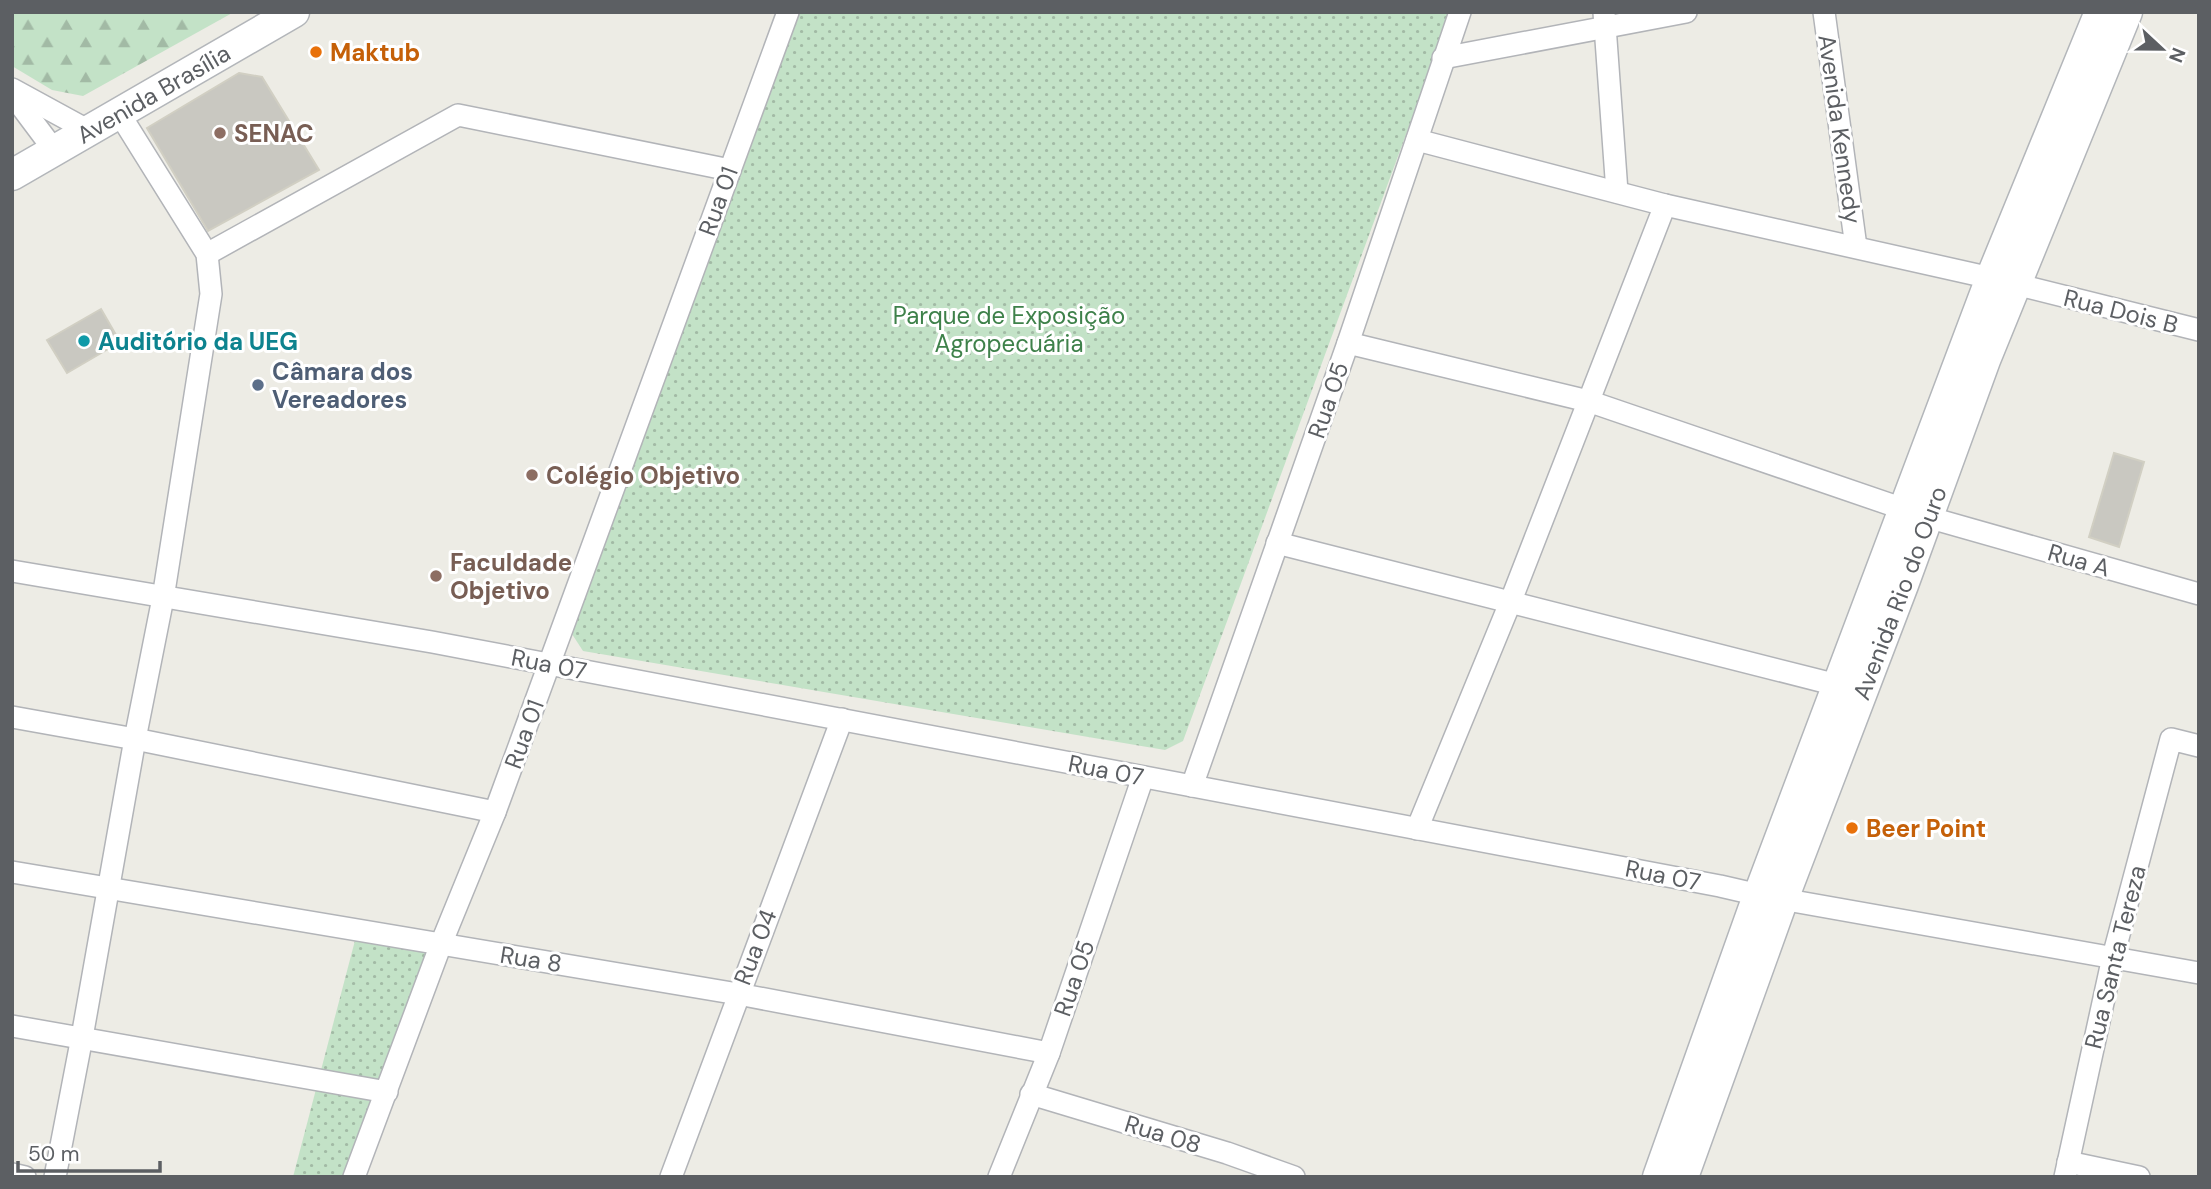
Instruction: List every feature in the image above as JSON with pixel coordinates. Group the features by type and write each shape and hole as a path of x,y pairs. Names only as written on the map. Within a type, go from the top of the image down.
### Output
{"main road":[{"name":"Avenida Brasília","path":"12,175 294,12"},
{"name":"Avenida Rio do Ouro","path":"2054,157 2100,12"},
{"name":"Avenida Rio do Ouro","path":"1832,735 1837,685 1985,360 2003,282 2054,157 2127,12"},
{"name":"Avenida Rio do Ouro","path":"1683,1177 1753,948 1916,513"},
{"name":"Avenida Rio do Ouro","path":"1658,1177 1753,948"}],"street":[{"name":"Rua 01","path":"354,1177 441,944 495,812 788,12"},
{"name":"Rua 05","path":"1192,786 1348,343 1460,12"},
{"path":"1444,58 1605,20 1686,12"},
{"name":"Avenida Kennedy","path":"1824,12 1856,247"},
{"path":"1605,20 1617,192"},
{"path":"12,89 89,131"},
{"path":"12,94 54,150"},
{"path":"55,1177 163,598 211,294 207,254 119,113"},
{"path":"207,254 458,116 730,170"},
{"name":"Rua Dois B","path":"1417,140 1665,205 1856,247 2199,330"},
{"path":"1417,829 1510,603 1665,205"},
{"name":"Rua A","path":"1348,343 1588,401 1916,513 2199,594"},
{"path":"1277,542 1837,685"},
{"name":"Rua 07","path":"12,571 432,642 1771,897 2199,973"},
{"path":"12,716 495,812"},
{"name":"Rua 04","path":"671,1177 842,719"},
{"name":"Rua Santa Tereza","path":"2066,1169 2113,957 2171,739 2199,746"},
{"name":"Rua 05","path":"999,1177 1049,1053 1143,777"},
{"name":"Rua 8","path":"12,872 738,994 1049,1053"},
{"path":"12,1026 387,1092"},
{"name":"Rua 08","path":"1031,1094 1227,1153 1294,1177"},
{"path":"2066,1169 2139,1177"},
{"path":"12,1174 26,1177"}],"green space":[{"path":"12,12 234,12 83,96 52,90 12,66"},
{"name":"Parque de Exposição Agropecuária","path":"800,12 1451,12 1183,741 1165,750 583,651 572,634"},
{"path":"358,929 441,944 348,1177 293,1177"}],"building":[{"path":"239,73 262,77 319,170 208,231 147,128"},
{"name":"Auditório da UEG","path":"101,309 120,342 67,373 47,340"},
{"path":"2114,453 2144,462 2119,547 2089,537"}],"place":[{"name":"Maktub","path":"316,52"},
{"name":"SENAC","path":"220,133"},
{"name":"Auditório da UEG","path":"84,341"},
{"name":"Câmara dos Vereadores","path":"258,385"},
{"name":"Colégio Objetivo","path":"532,475"},
{"name":"Faculdade Objetivo","path":"436,576"},
{"name":"Beer Point","path":"1852,828"}]}
